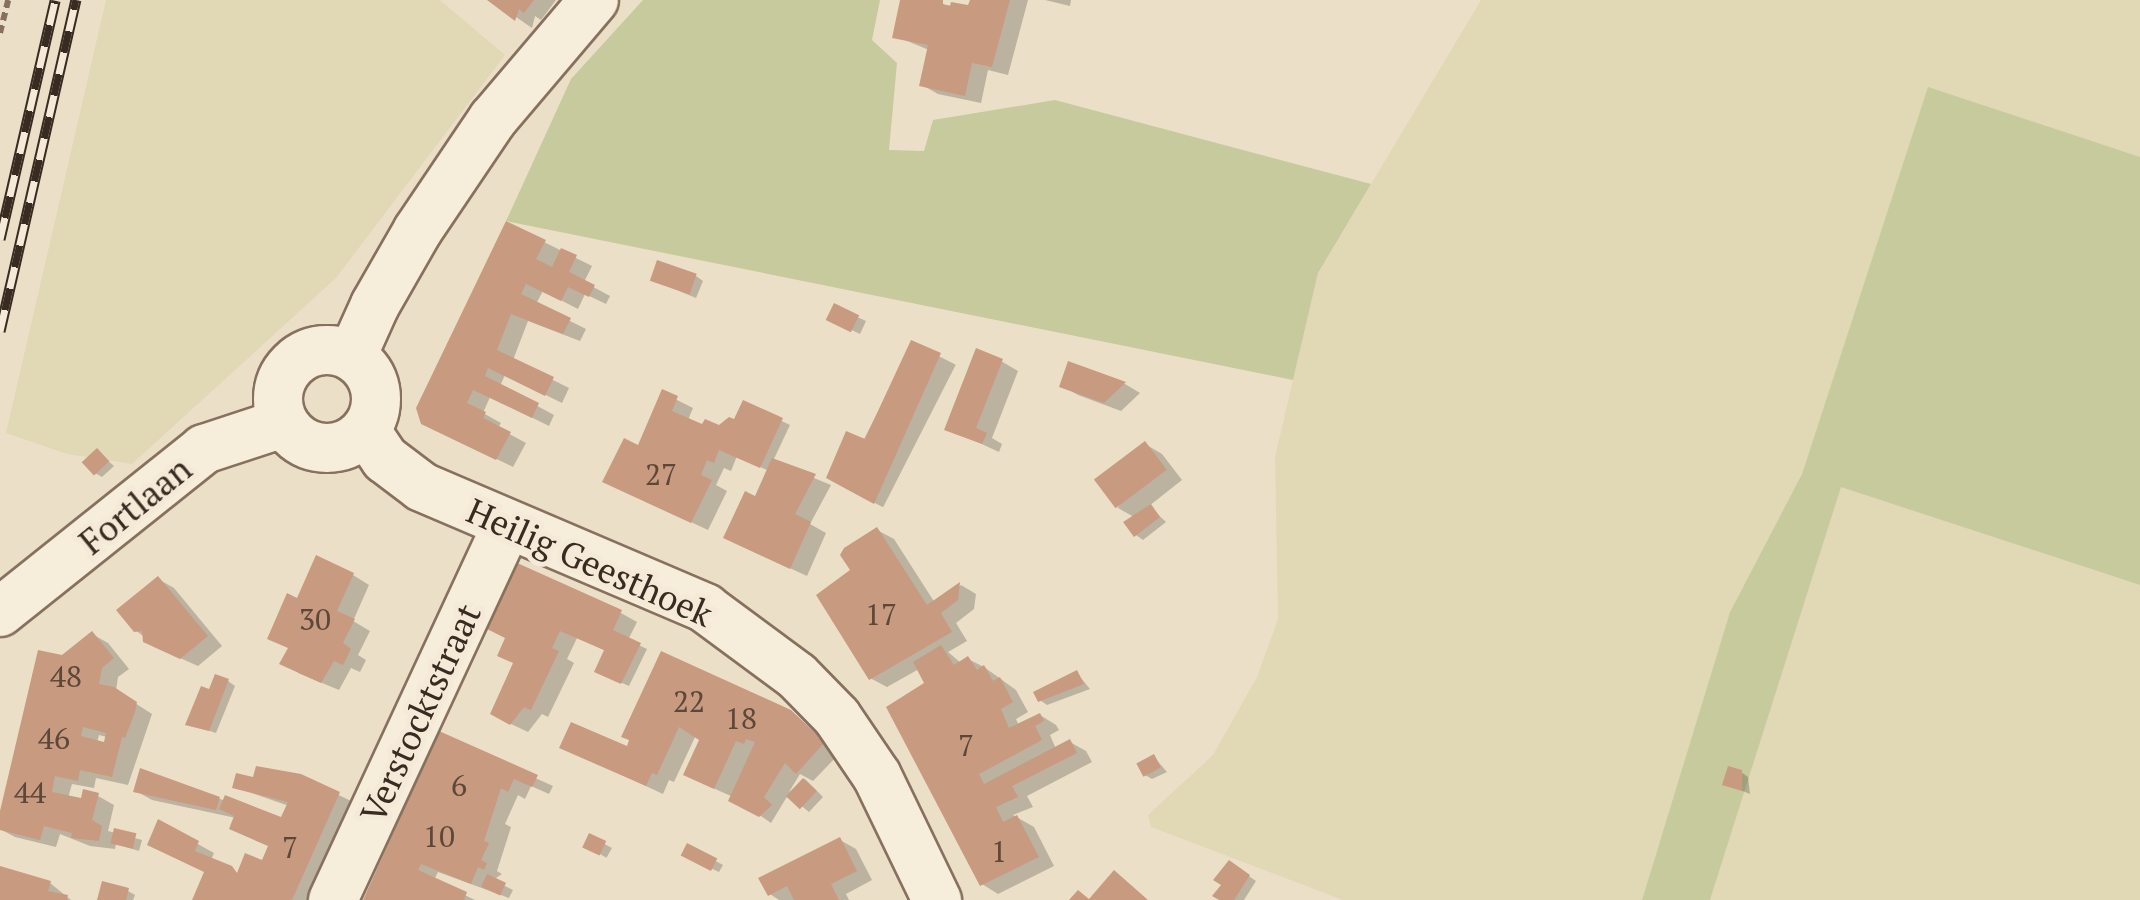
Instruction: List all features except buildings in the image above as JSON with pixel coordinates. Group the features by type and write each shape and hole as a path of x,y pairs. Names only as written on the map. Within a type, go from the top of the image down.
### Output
{"street":[{"path":"352,356 410,245 472,151 556,40 594,0"},
{"path":"325,349 352,356 375,385 374,414 366,431 350,444 314,448 298,440 283,424 278,395 287,370 310,352 325,349"},
{"name":"Fortlaan","path":"0,612 204,449 283,424"},
{"name":"Heilig Geesthoek","path":"366,431 385,459 422,487 705,608 798,676 838,718 877,776 938,900"},
{"name":"Verstocktstraat","path":"333,900 507,526"}],"path":[{"path":"0,33 8,0"}],"shaded area":[{"path":"106,0 440,0 505,55 336,278 132,464 67,454 6,433"},
{"path":"1481,0 2140,0 2140,157 1928,88 1802,474 1730,612 1642,900 1343,900 1151,827 1148,815 1213,755 1257,677 1278,619 1275,457 1318,273"},
{"path":"1841,486 2140,585 2140,900 1710,900"}],"green space":[{"path":"643,0 880,0 872,40 897,63 889,150 924,151 933,120 1055,100 1371,184 1318,273 1293,380 506,221 571,79"},
{"path":"1928,87 2140,157 2140,585 1841,487 1710,900 1642,900 1730,612 1802,474"}],"railway":[{"path":"0,239 55,0"},
{"path":"0,331 76,0"}]}
